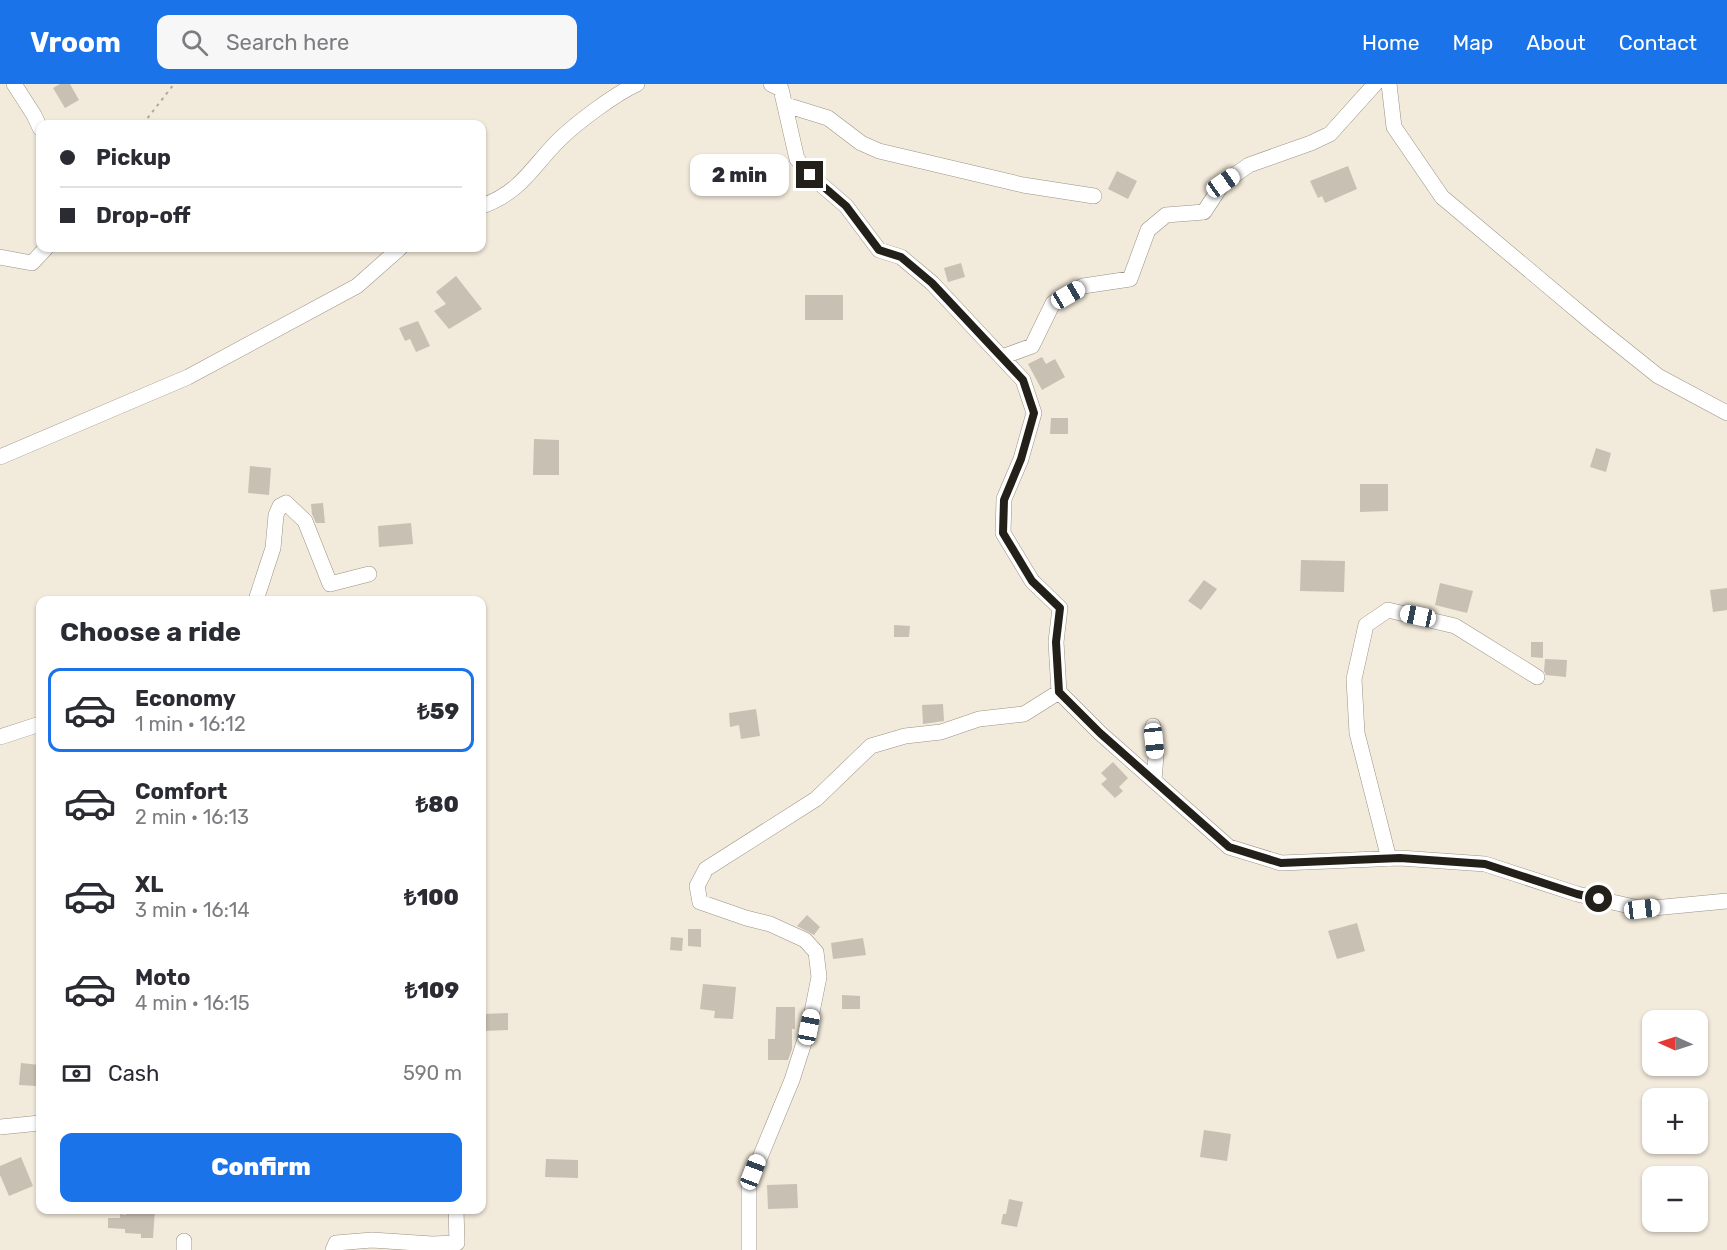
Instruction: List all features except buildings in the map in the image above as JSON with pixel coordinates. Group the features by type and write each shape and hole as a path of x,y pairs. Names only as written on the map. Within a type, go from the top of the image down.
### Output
{"street":[{"path":"14,84 36,120"},
{"path":"486,204 517,188 562,138 624,90 637,84"},
{"path":"771,84 781,89 797,159 810,175 846,206 879,250 901,257 932,283 1023,380 1034,413 1021,459 1004,500 1003,533 1032,581 1060,608 1056,642 1059,692 1100,733 1229,847 1281,863 1389,859 1485,864 1577,894 1642,909 1727,901"},
{"path":"1002,357 1032,346 1053,303 1083,286 1130,279 1148,230 1166,215 1204,212 1223,183 1249,165 1330,134 1375,84"},
{"path":"1389,84 1394,127 1442,197 1658,376 1727,413"},
{"path":"786,105 828,118 861,143 879,152 1023,185 1094,196"},
{"path":"0,257 32,263 42,252"},
{"path":"0,458 188,377 357,286 395,252"},
{"path":"257,596 273,548 276,515 280,506 286,503 305,521 330,584 369,574"},
{"path":"1389,859 1357,733 1354,679 1366,625 1388,610 1455,626 1538,677"},
{"path":"749,1250 749,1184 792,1080 809,1027 819,978 816,952 805,940 770,924 700,902 697,886 706,869 816,799 871,746 905,736 941,732 980,719 1024,714 1059,692"},
{"path":"0,737 36,725"},
{"path":"1153,726 1156,756 1154,780"},
{"path":"0,1127 36,1123"},
{"path":"333,1250 336,1243 372,1240 432,1244 457,1243 456,1214"}],"path":[{"path":"146,120 174,84"}],"route":[{"path":"810,175 846,206 879,250 901,257 932,283 1023,380 1034,413 1021,459 1004,500 1003,533 1032,581 1060,608 1056,642 1059,692 1100,733 1229,847 1281,863 1400,858 1485,864 1599,899"}]}
